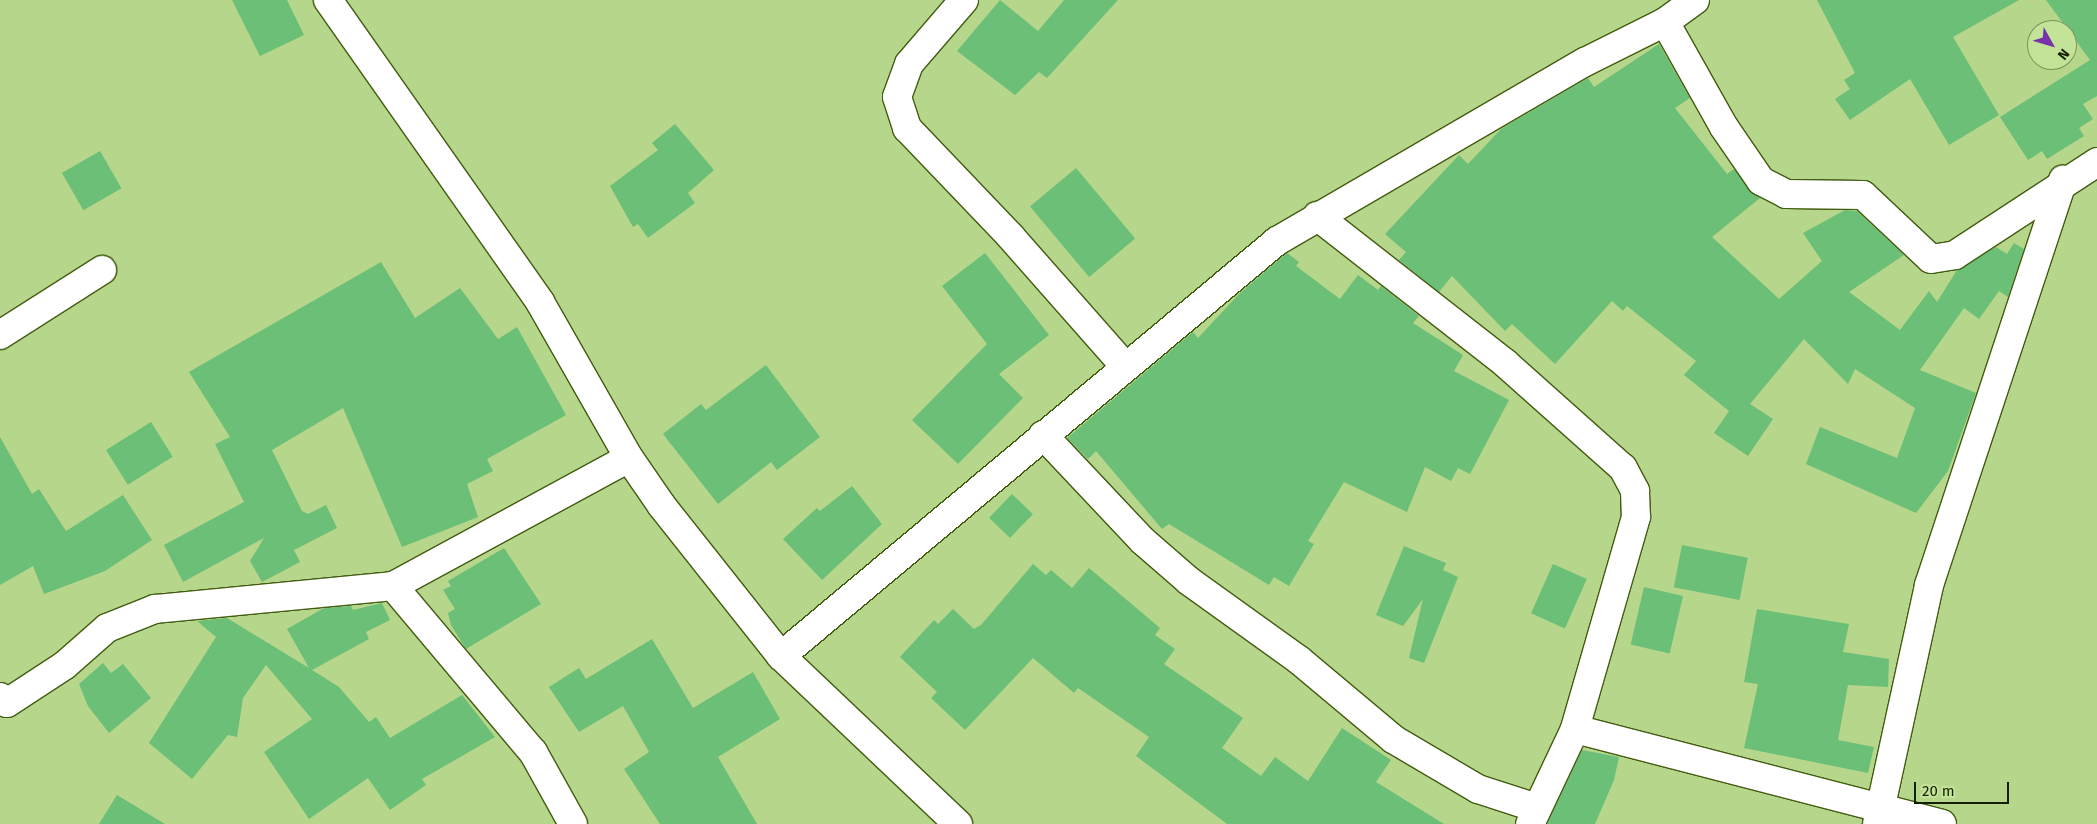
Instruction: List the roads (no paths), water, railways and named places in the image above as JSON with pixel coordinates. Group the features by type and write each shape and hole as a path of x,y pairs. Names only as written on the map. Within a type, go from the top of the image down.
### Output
{"street":[{"path":"328,0 540,302 629,458 781,656 958,824"},
{"path":"964,0 909,64 897,97 907,128 1011,237 1124,365"},
{"path":"781,656 1124,365 1277,241 1317,216 1585,62 1665,22 1695,0"},
{"path":"1665,22 1724,127 1767,186 1786,194 1864,194 1931,258 1955,255 2063,180 2097,162"},
{"path":"1879,815 1929,585 2063,180"},
{"path":"1043,435 1170,564 1299,660 1393,739 1478,789 1534,816 1575,729 1636,517 1636,491 1623,468 1505,363 1317,216"},
{"path":"0,335 102,270"},
{"path":"2,703 65,665 107,628 155,609 393,586 629,458"},
{"path":"393,586 533,752 573,824"},
{"path":"1575,729 1879,815 1942,824"}]}
